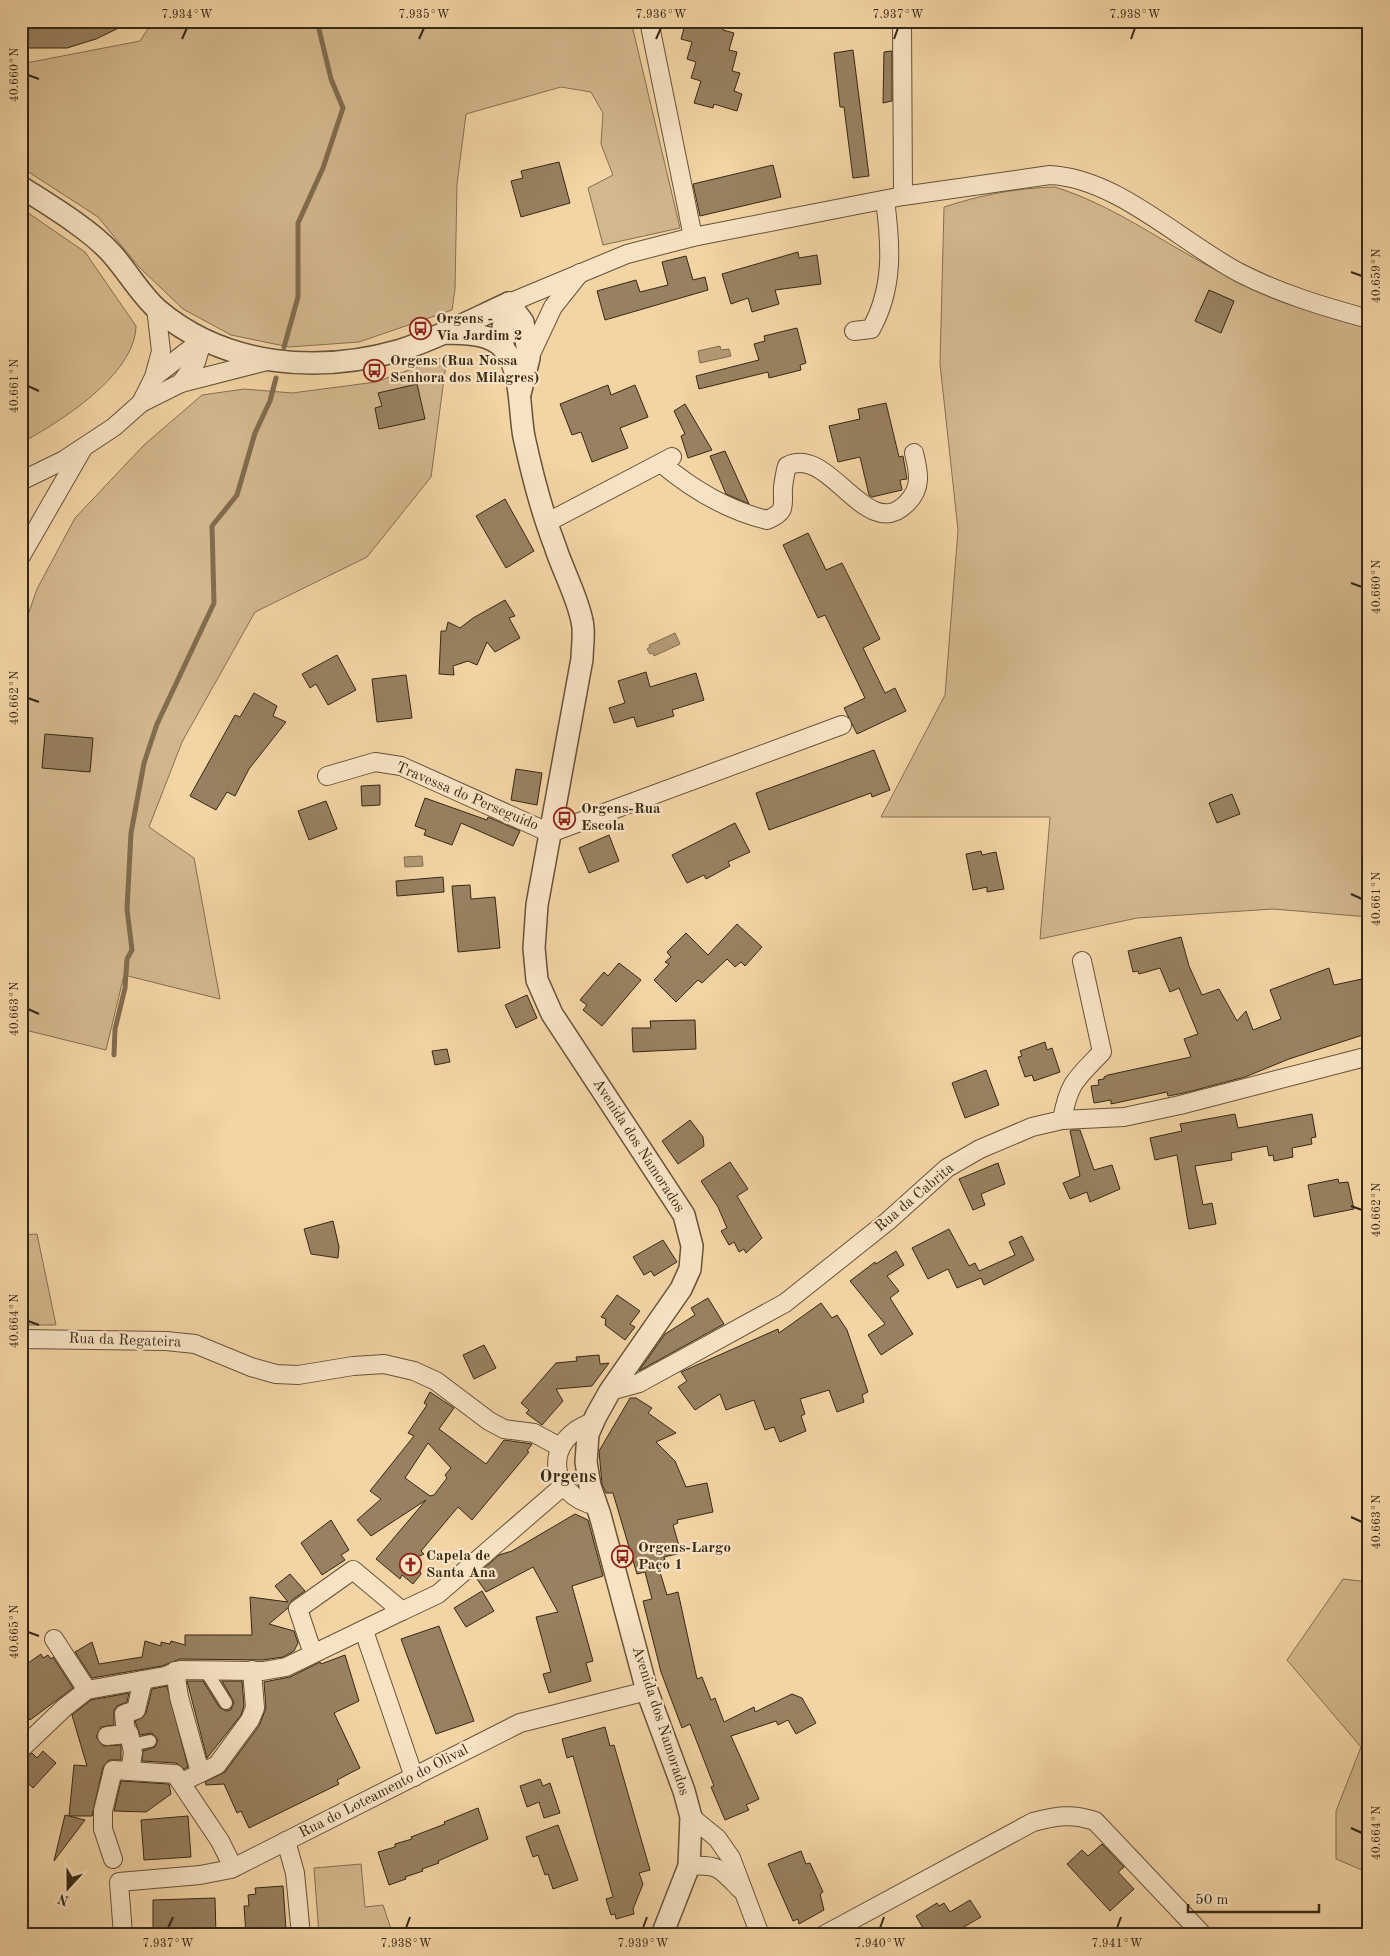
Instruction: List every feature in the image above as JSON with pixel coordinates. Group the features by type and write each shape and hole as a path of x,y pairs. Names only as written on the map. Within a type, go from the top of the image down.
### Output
{"street":[{"path":"649,21 692,237"},
{"path":"902,21 903,196"},
{"path":"21,187 75,223 111,253 156,308 176,325 233,352 267,361 314,364 358,360 402,349 444,333 582,271 628,254 692,237 903,196 1033,176 1068,176 1093,184 1134,207 1240,273 1275,290 1369,319"},
{"path":"854,332 871,329 886,295 890,250 885,200"},
{"path":"520,395 529,358 553,306 582,271"},
{"path":"503,348 503,327 509,303"},
{"path":"509,303 523,322 529,358"},
{"path":"142,403 154,377 161,351 156,308"},
{"path":"444,333 476,334 490,339 503,348 510,358 520,395"},
{"path":"154,377 203,339"},
{"path":"181,384 196,362 203,339"},
{"path":"21,481 64,460 114,427 142,403 181,384 267,361"},
{"name":"Avenida dos Namorados","path":"520,395 523,431 532,478 546,523 582,622 582,659 537,905 534,948 537,980 552,1014 684,1215 692,1246 690,1269 681,1289 610,1391 593,1422 588,1434 586,1462 590,1486 647,1691 684,1791 691,1817 688,1866 662,1935"},
{"path":"21,556 85,446"},
{"path":"546,523 666,460 690,488 725,506 767,520 779,515 785,503 783,489 787,466 796,462 807,462 836,481 862,504 876,512 891,512 902,508 917,491 920,478 914,453"},
{"path":"550,833 842,724"},
{"name":"Travessa do Perseguido","path":"326,776 375,762 401,766 550,833"},
{"path":"1062,1120 1067,1093 1102,1052 1082,960"},
{"name":"Rua da Cabrita","path":"610,1391 639,1383 785,1303 888,1221 947,1168 980,1149 1032,1127 1062,1120 1124,1117 1180,1105 1369,1056"},
{"name":"Rua da Regateira","path":"21,1338 166,1341 195,1344 251,1367 276,1374 298,1375 353,1366 384,1364 414,1371 436,1381 489,1421 504,1429 534,1433 560,1447"},
{"path":"593,1422 578,1428 568,1436 560,1447 557,1460 558,1474 563,1486 572,1496 584,1503 597,1506"},
{"path":"21,1749 64,1708 87,1690 165,1676 175,1671 252,1670 286,1667 303,1661 313,1654 438,1594 563,1486"},
{"path":"313,1654 298,1609 352,1570 402,1611"},
{"path":"364,1631 414,1777"},
{"path":"54,1639 87,1690"},
{"path":"182,1782 200,1772 212,1770 254,1714 252,1670"},
{"path":"175,1671 179,1697 200,1772"},
{"path":"206,1671 226,1703"},
{"path":"134,1771 134,1753 124,1714 136,1710 143,1680"},
{"name":"Rua do Loteamento do Olival","path":"123,1935 119,1882 200,1875 233,1867 520,1723 647,1691"},
{"path":"107,1736 150,1741"},
{"path":"113,1859 102,1830 103,1811 113,1770 134,1771 175,1774 220,1841 233,1867"},
{"path":"824,1935 1033,1822 1054,1816 1078,1815 1095,1821 1203,1935"},
{"path":"691,1817 722,1845 731,1858 760,1935"},
{"path":"286,1841 295,1873 301,1935"},
{"path":"688,1866 711,1864 726,1874 747,1897"}],"shaded area":[{"path":"153,21 631,21 680,228 603,245 588,188 613,175 601,144 603,113 591,92 561,87 466,114 457,184 455,289 452,310 359,342 289,347 231,335 183,309 139,267 98,217 21,167 21,64 140,41"},
{"path":"1055,187 1113,211 1223,274 1263,293 1326,316 1369,328 1369,917 1273,909 1137,918 1040,939 1050,817 881,817 945,695 958,530 940,364 944,207 999,193"},
{"path":"21,208 85,252 136,326 132,344 123,362 109,379 74,410 21,443"},
{"path":"720,346 721,350 729,349 731,356 700,363 698,351"},
{"path":"447,356 431,477 367,557 255,612 182,742 149,827 194,858 220,999 124,975 106,1050 21,1029 21,635 37,589 75,518 144,445 202,395 244,389 292,393 376,382"},
{"path":"675,633 680,644 654,656 653,653 650,654 647,649 650,647 649,645"},
{"path":"422,856 423,866 405,867 404,857"},
{"path":"37,1234 56,1325 21,1325 21,1235"},
{"path":"1343,1579 1369,1582 1369,1873 1336,1859 1336,1811 1361,1747 1287,1660"},
{"path":"361,1864 365,1907 383,1905 393,1935 319,1935 314,1868"}],"building":[{"path":"133,21 96,39 67,48 21,48 21,27 39,27 39,23"},
{"path":"686,21 726,21 723,30 734,33 729,50 737,52 732,71 740,73 734,91 742,94 737,111 714,104 713,108 694,103 701,81 691,78 696,62 687,59 692,42 681,39"},
{"path":"853,50 869,176 853,178 844,107 840,107 834,53"},
{"path":"892,51 892,101 883,103 884,52"},
{"path":"559,162 570,203 521,217 511,181 523,178 521,171"},
{"path":"773,165 781,197 700,216 693,184"},
{"path":"798,252 799,258 817,255 821,284 775,290 779,304 752,312 748,298 731,304 722,274"},
{"path":"686,256 693,280 705,277 708,290 605,320 597,291 636,280 640,292 668,285 662,262"},
{"path":"1209,290 1234,301 1221,333 1195,321"},
{"path":"797,328 806,363 800,365 801,370 769,378 768,372 699,389 696,376 759,360 754,344 765,341 764,336"},
{"path":"417,384 425,419 379,429 375,408 382,406 378,393"},
{"path":"608,385 611,395 635,385 648,417 620,428 628,448 592,462 581,432 572,435 560,404"},
{"path":"886,403 899,457 903,456 907,479 900,480 902,490 872,497 869,495 860,457 838,462 829,426 860,419 858,409"},
{"path":"685,404 712,450 688,458 681,436 685,434 674,411"},
{"path":"725,451 749,504 726,494 710,456"},
{"path":"505,499 534,551 506,568 476,516"},
{"path":"808,533 826,570 842,563 880,639 863,648 885,693 895,688 906,711 857,734 844,708 865,698 825,615 818,618 783,545"},
{"path":"505,600 515,616 509,618 520,638 495,652 487,642 477,665 468,661 453,666 454,675 439,674 441,631 446,631 448,622 460,628 473,618"},
{"path":"337,655 356,690 328,705 316,684 310,688 302,674"},
{"path":"646,672 650,687 696,673 704,700 672,710 674,716 637,727 634,717 614,723 609,708 625,703 618,681"},
{"path":"406,675 412,718 377,722 372,679"},
{"path":"254,693 277,706 273,716 286,722 249,769 235,796 227,792 216,810 190,796 235,715 240,717"},
{"path":"45,734 93,738 90,772 42,768"},
{"path":"874,750 890,790 872,797 871,793 769,830 756,793"},
{"path":"516,769 542,773 537,805 511,800"},
{"path":"380,785 380,805 362,806 361,786"},
{"path":"1232,794 1240,814 1217,823 1209,803"},
{"path":"425,798 487,820 488,817 520,831 513,846 461,823 452,845 424,835 426,830 415,826"},
{"path":"326,801 337,829 309,840 298,811"},
{"path":"735,823 750,852 728,862 730,866 706,879 704,875 687,883 672,855"},
{"path":"609,835 619,861 589,873 579,848"},
{"path":"981,851 982,855 996,852 1004,889 987,892 987,887 973,890 966,854"},
{"path":"443,877 444,892 397,896 396,881"},
{"path":"470,885 471,899 495,897 500,948 458,952 452,886"},
{"path":"737,924 762,947 745,966 741,962 735,967 727,959 702,983 698,980 676,1002 654,980 669,964 665,962 671,957 667,952 686,933 708,955"},
{"path":"1181,937 1189,966 1202,995 1219,989 1237,1021 1246,1011 1253,1030 1281,1019 1270,990 1329,968 1334,985 1362,979 1369,1007 1369,1033 1289,1059 1245,1077 1184,1093 1168,1096 1167,1092 1111,1104 1111,1100 1094,1103 1091,1086 1099,1085 1098,1080 1104,1079 1108,1075 1191,1057 1184,1039 1198,1034 1179,988 1170,992 1160,968 1139,974 1138,971 1133,972 1128,951"},
{"path":"619,963 641,980 602,1026 583,1010 587,1005 580,1000 604,972 608,976"},
{"path":"527,995 537,1018 516,1028 505,1005"},
{"path":"695,1020 696,1049 633,1052 632,1028 651,1028 650,1021"},
{"path":"1045,1042 1047,1050 1052,1048 1060,1072 1034,1081 1032,1075 1025,1077 1018,1057 1022,1056 1020,1051"},
{"path":"447,1049 450,1062 435,1065 432,1051"},
{"path":"986,1070 999,1105 965,1118 952,1083"},
{"path":"1235,1114 1238,1128 1312,1114 1316,1137 1311,1138 1312,1144 1292,1148 1293,1157 1274,1161 1273,1155 1269,1156 1267,1146 1231,1153 1232,1160 1195,1166 1203,1205 1212,1203 1216,1224 1189,1229 1177,1155 1155,1160 1150,1138 1182,1131 1180,1124"},
{"path":"690,1120 703,1137 704,1146 678,1164 662,1141"},
{"path":"1080,1130 1094,1170 1112,1165 1120,1189 1090,1202 1087,1192 1070,1199 1063,1183 1080,1176 1070,1131"},
{"path":"730,1162 748,1189 737,1196 762,1238 746,1253 744,1249 739,1252 734,1242 729,1245 721,1231 727,1228 718,1207 701,1181"},
{"path":"998,1163 1005,1184 981,1194 985,1205 973,1210 959,1179"},
{"path":"1338,1179 1339,1183 1348,1182 1354,1209 1314,1217 1308,1185"},
{"path":"333,1221 339,1247 338,1258 311,1254 304,1229"},
{"path":"949,1229 969,1266 975,1263 979,1271 1015,1255 1009,1242 1022,1236 1034,1260 984,1285 981,1278 957,1288 948,1269 928,1279 912,1248"},
{"path":"663,1240 677,1262 654,1276 651,1271 644,1275 633,1257"},
{"path":"896,1251 904,1265 887,1276 899,1291 890,1298 913,1334 881,1355 868,1335 885,1324 850,1281 875,1262 876,1264"},
{"path":"617,1295 640,1311 630,1324 635,1327 625,1340 605,1325 606,1319 601,1317"},
{"path":"708,1298 724,1324 639,1371 665,1334 695,1315 691,1308"},
{"path":"821,1303 832,1318 837,1315 847,1330 868,1392 862,1395 864,1402 837,1412 829,1390 800,1399 805,1414 801,1416 806,1431 780,1442 774,1427 765,1430 754,1400 726,1410 720,1394 695,1410 678,1387 687,1381 681,1372 778,1329 779,1333"},
{"path":"484,1345 496,1368 474,1379 463,1355"},
{"path":"599,1355 600,1364 609,1363 592,1386 556,1389 563,1401 542,1425 526,1413 529,1410 521,1403 556,1363 577,1361 576,1357"},
{"path":"430,1392 454,1408 439,1429 486,1464 504,1440 532,1444 527,1451 529,1452 472,1520 458,1507 421,1551 424,1554 415,1558 421,1574 413,1584 402,1575 400,1579 376,1559 426,1500 371,1536 357,1520 381,1499 370,1491 414,1436 408,1433 427,1405 424,1403","holes":["428,1443 451,1468 445,1475 447,1478 434,1495 430,1496 405,1478"]},
{"path":"630,1398 636,1398 652,1408 648,1413 676,1433 656,1442 675,1461 686,1487 707,1483 713,1512 677,1520 678,1523 673,1525 681,1553 664,1557 667,1567 659,1569 667,1595 678,1592 697,1679 702,1677 711,1700 715,1698 724,1722 754,1707 755,1712 792,1694 802,1698 816,1723 796,1734 788,1720 778,1725 776,1721 731,1736 759,1799 746,1805 749,1810 725,1820 711,1787 714,1786 690,1724 682,1728 661,1672 643,1601 652,1599 645,1572 637,1574 613,1493 606,1493 602,1484 599,1451"},
{"path":"575,1514 588,1520 603,1576 572,1586 593,1661 586,1663 591,1681 549,1693 543,1674 551,1672 536,1617 558,1612 533,1567 486,1592 475,1576 499,1555 512,1551"},
{"path":"331,1520 349,1550 341,1555 345,1560 322,1575 301,1543"},
{"path":"290,1574 305,1591 292,1600 288,1608 269,1624 294,1631 298,1643 294,1651 283,1657 262,1660 180,1659 162,1666 92,1678 75,1652 92,1642 99,1664 142,1657 145,1641 161,1646 161,1642 170,1644 171,1641 185,1645 185,1635 252,1635 250,1597 288,1602 275,1586"},
{"path":"482,1591 494,1611 466,1627 454,1608"},
{"path":"439,1626 474,1721 436,1734 401,1639"},
{"path":"41,1654 43,1658 48,1655 51,1659 53,1657 73,1688 30,1720 27,1716 21,1721 21,1668"},
{"path":"345,1655 359,1701 334,1713 360,1768 337,1780 339,1784 249,1828 241,1811 237,1813 224,1784 206,1785 205,1782 225,1772 259,1726 266,1708 264,1682 290,1677 320,1662 321,1664"},
{"path":"187,1681 203,1681 219,1707 226,1711 231,1710 234,1702 222,1681 242,1681 244,1706 241,1715 207,1758"},
{"path":"167,1686 188,1767 184,1769 176,1763 142,1761 143,1751 155,1747 158,1740 152,1733 140,1735 135,1721 146,1713 152,1689"},
{"path":"129,1693 127,1702 117,1706 114,1710 114,1725 101,1727 96,1737 103,1746 121,1745 121,1760 109,1760 103,1767 92,1816 69,1816 74,1765 87,1766 72,1715 91,1700"},
{"path":"605,1727 610,1746 614,1745 650,1870 639,1873 643,1884 633,1909 634,1914 616,1919 615,1914 611,1915 606,1899 613,1897 573,1756 567,1758 562,1739"},
{"path":"43,1751 56,1763 33,1788 21,1777 21,1759 32,1753 37,1758"},
{"path":"540,1779 543,1786 550,1783 560,1813 544,1818 539,1802 527,1807 520,1786"},
{"path":"121,1781 169,1784 171,1794 146,1812 114,1811"},
{"path":"478,1808 488,1839 438,1861 439,1863 422,1869 423,1871 405,1877 406,1879 389,1885 378,1852 395,1847 395,1844 412,1839 411,1837 445,1824 444,1822"},
{"path":"65,1815 85,1820 54,1861"},
{"path":"188,1816 191,1857 144,1860 141,1820"},
{"path":"558,1825 578,1880 553,1889 548,1874 545,1875 538,1855 533,1857 526,1837"},
{"path":"1102,1844 1124,1867 1118,1872 1134,1889 1110,1911 1067,1864 1082,1850 1088,1856"},
{"path":"801,1851 806,1864 810,1863 823,1892 820,1894 824,1910 799,1924 798,1919 793,1921 768,1864"},
{"path":"283,1886 286,1929 283,1929 283,1935 246,1935 244,1906 249,1906 248,1895 256,1894 255,1888"},
{"path":"215,1898 216,1935 153,1935 153,1900"},
{"path":"970,1900 981,1917 962,1928 966,1935 927,1935 916,1916 937,1903 939,1906 944,1903 950,1912"}],"waterway":[{"path":"284,347 298,297 298,223 323,168 343,108 331,79 317,21"},
{"path":"114,1055 115,1029 125,988 127,959 132,950 127,909 131,833 144,763 157,724 214,603 212,526 237,495 255,433 270,401 276,378"}],"place":[{"name":"Orgens - Via Jardim 2","path":"420,328"},
{"name":"Orgens (Rua Nossa Senhora dos Milagres)","path":"374,370"},
{"name":"Orgens-Rua Escola","path":"565,818"},
{"name":"Orgens-Largo Paço 1","path":"622,1557"},
{"name":"Capela de Santa Ana","path":"410,1565"}],"district":[{"name":"Orgens","path":"568,1477"}]}
